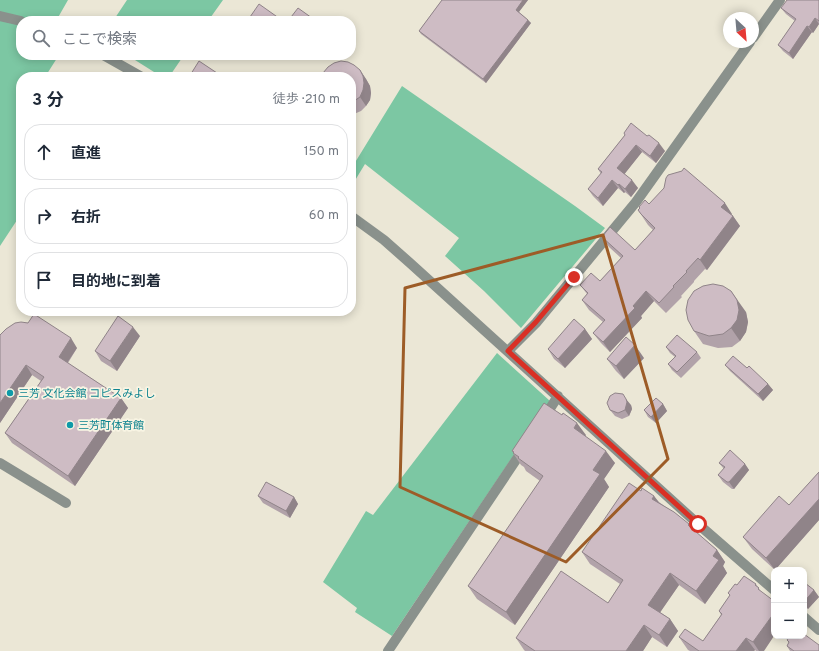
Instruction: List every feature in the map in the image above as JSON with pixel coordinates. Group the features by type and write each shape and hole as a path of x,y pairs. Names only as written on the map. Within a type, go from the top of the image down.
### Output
{"street":[{"path":"759,30 780,0"},
{"path":"0,16 16,20"},
{"path":"508,351 536,322 636,202 746,48"},
{"path":"112,60 133,72"},
{"path":"356,220 394,249 698,524 771,587"},
{"path":"536,429 558,396"},
{"path":"388,651 528,442"},
{"path":"0,463 66,503"},
{"path":"807,620 819,630"}],"highlighted area":[{"path":"603,235 668,459 566,562 400,487 405,288"}],"green space":[{"path":"0,0 68,0 59,16 16,16 16,60 56,60 48,72 16,72 16,222 0,246"},
{"path":"127,0 223,0 212,16 116,16"},
{"path":"135,60 181,60 172,72 154,72"},
{"path":"402,86 605,228 521,328 484,291 445,256 459,238 365,164 356,179 356,161"},
{"path":"497,353 550,401 392,636 355,612 357,608 323,582 366,511 373,515"}],"building":[{"path":"442,0 523,0 516,10 528,20 483,79 419,31"},
{"path":"787,0 819,0 819,21 815,18 809,27 807,26 789,53 778,45 796,19 781,8"},
{"path":"259,4 276,16 251,16"},
{"path":"298,8 309,16 292,16"},
{"path":"199,61 216,72 192,72"},
{"path":"341,61 348,62 360,70 364,83 360,97 356,100 356,72 324,72 334,63"},
{"path":"631,123 647,136 649,135 659,143 650,156 636,145 617,168 632,180 625,189 612,180 598,198 588,189 602,172 598,169 625,135 624,133"},
{"path":"684,168 725,203 721,207 733,216 700,260 698,258 659,303 646,291 633,306 635,308 603,342 593,333 605,320 582,300 588,293 580,285 591,273 600,281 623,256 602,237 610,227 635,250 655,228 641,214 638,210 640,208 639,207 645,200 649,204 664,188 668,175 682,171"},
{"path":"713,284 723,286 731,291 737,300 739,310 737,320 731,328 723,334 709,336 694,331 688,320 686,310 688,300 694,291 703,286"},
{"path":"33,316 37,316 71,338 59,357 121,398 68,476 5,433 44,377 26,365 0,403 0,335 15,323 28,323"},
{"path":"118,316 133,327 110,361 95,351"},
{"path":"574,319 585,329 558,359 548,349"},
{"path":"677,335 697,352 677,372 668,364 676,356 666,347"},
{"path":"626,337 635,345 616,366 607,359"},
{"path":"733,356 747,368 749,366 768,384 758,394 725,365"},
{"path":"615,393 623,394 627,402 625,410 618,413 610,410 607,403 610,396"},
{"path":"656,398 663,404 651,417 644,410"},
{"path":"544,403 562,415 563,413 577,423 574,428 606,451 593,470 600,474 506,612 468,586 543,476 518,458 519,457 512,451"},
{"path":"730,450 745,464 729,482 727,482 718,475 725,467 719,463"},
{"path":"819,472 819,499 766,558 743,537 779,496 789,505"},
{"path":"266,482 294,497 286,511 258,496"},
{"path":"629,483 641,491 642,488 654,496 652,499 674,512 689,524 688,525 717,550 713,556 719,560 696,591 670,573 648,605 670,619 659,635 644,625 626,651 535,651 516,638 561,571 608,603 623,580 582,552"},
{"path":"744,576 756,584 755,585 759,588 758,589 771,599 771,617 753,642 746,638 736,651 699,651 679,637 685,629 703,641 722,614 719,611 730,595 728,593 735,584 737,585"},
{"path":"807,585 814,590 807,598"},
{"path":"807,636 819,645 819,651 794,651 787,646 789,642 787,640 807,639"}],"place":[{"name":"三芳 文化会館 コピスみよし","path":"10,393"},
{"name":"三芳町体育館","path":"70,425"}],"route":[{"path":"574,277 536,322 508,351 698,524"}]}
